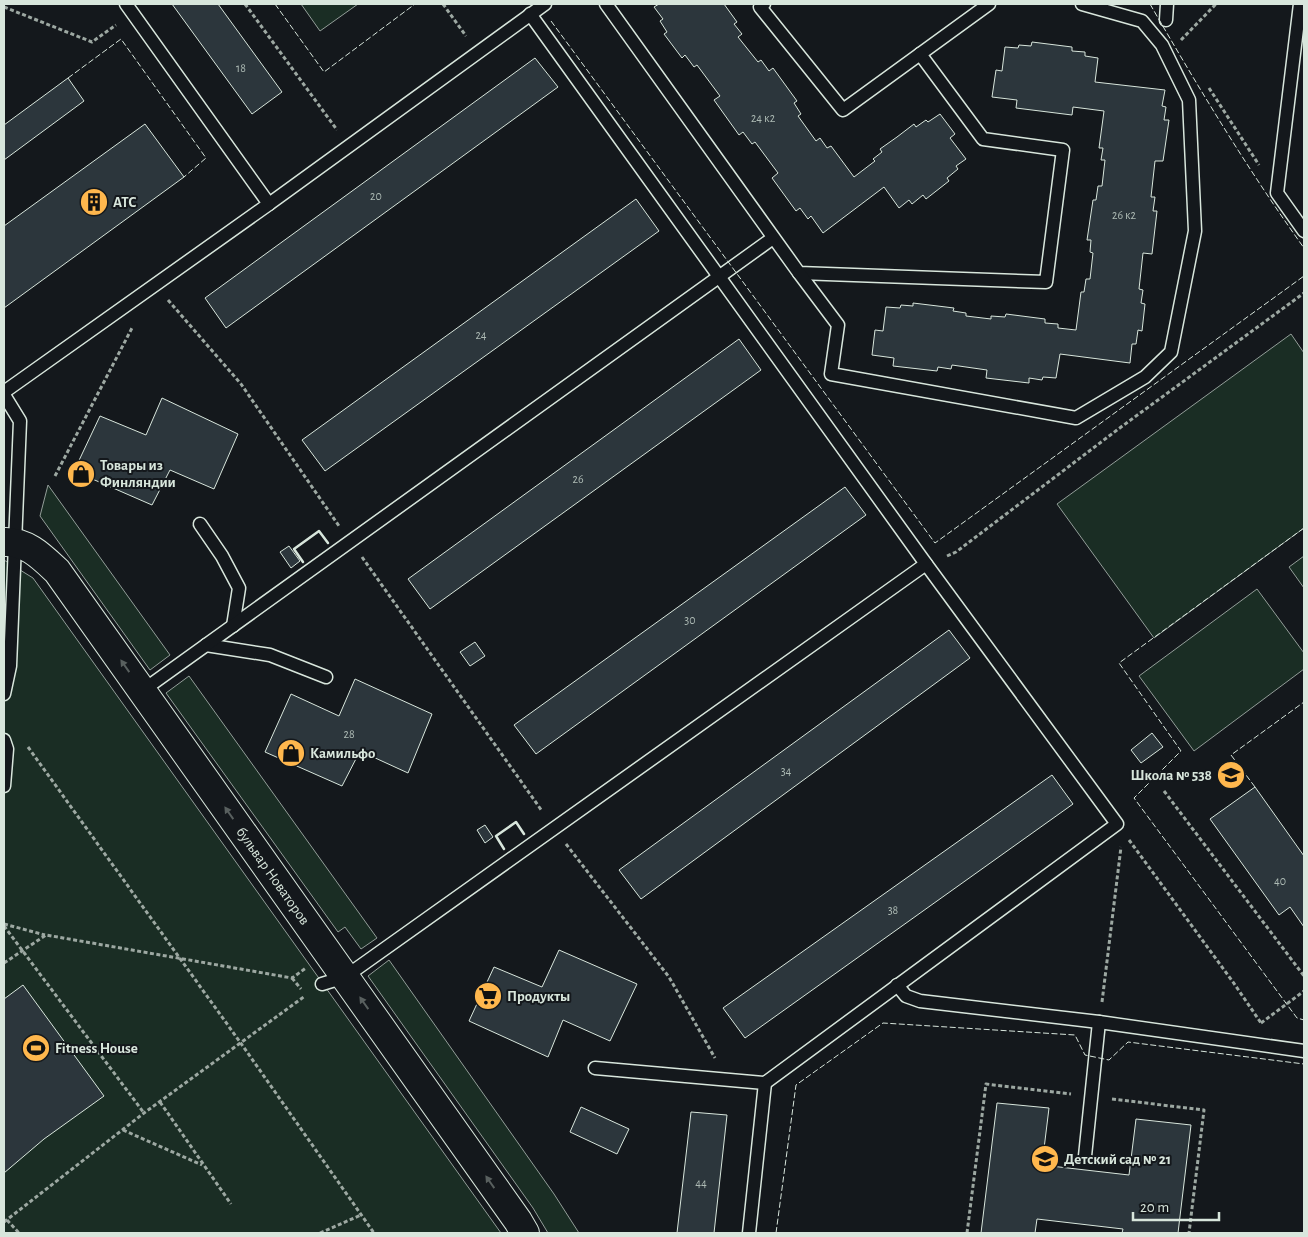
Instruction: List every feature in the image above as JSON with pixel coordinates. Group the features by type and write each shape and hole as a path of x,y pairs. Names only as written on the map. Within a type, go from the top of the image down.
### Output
{"street":[{"name":"бульвар Новаторов","path":"9,542 35,551 57,571 142,691 333,981 518,1221 524,1233"}],"lane":[{"path":"4,694 10,666 9,542 20,421 4,393 545,4"},
{"path":"606,4 838,325 831,374 1076,418 1144,377 1171,352 1195,232 1189,100 1162,46 1142,20 1082,4"},
{"path":"764,4 760,7 843,110 989,4"},
{"path":"1166,20 1167,4"},
{"path":"1300,4 1277,193 1304,231"},
{"path":"129,9 269,204"},
{"path":"530,14 926,564 1120,828 897,985 765,1083 594,1068"},
{"path":"799,273 1046,282 1063,150 983,139 920,54"},
{"path":"142,691 774,238"},
{"path":"200,524 222,556 239,588 233,626"},
{"path":"333,981 554,828 926,564"},
{"path":"206,645 270,656 326,677"},
{"path":"4,740 7,749 4,786"},
{"path":"897,985 906,996 920,1001 1099,1022 1304,1051"},
{"path":"1085,1156 1099,1022"},
{"path":"749,1233 765,1083"}],"path":[{"path":"245,4 349,146"},
{"path":"443,4 478,52"},
{"path":"1166,20 1179,42 1216,4"},
{"path":"4,7 92,42 129,9"},
{"path":"1206,84 1277,193"},
{"path":"54,476 155,285 241,384 554,828 669,977 727,1080"},
{"path":"926,564 956,552 1117,430 1304,293"},
{"path":"23,740 240,1042 374,1233"},
{"path":"1164,791 1304,976"},
{"path":"1099,1022 1120,828"},
{"path":"1120,828 1280,1048"},
{"path":"4,925 46,935 292,978 302,992"},
{"path":"4,925 144,1113"},
{"path":"4,963 46,935"},
{"path":"292,978 311,965"},
{"path":"19,1233 6,1221 144,1113 240,1042 333,981"},
{"path":"1261,1023 1304,991"},
{"path":"967,1233 986,1084 1204,1110 1189,1233"},
{"path":"160,1102 231,1204"},
{"path":"123,1130 204,1166"},
{"path":"320,1233 361,1215"}],"green space":[{"path":"301,4 358,4 320,31"},
{"path":"1291,334 1304,353 1304,528 1154,638 1057,504"},
{"path":"48,485 170,655 150,670 40,516"},
{"path":"1304,556 1304,588 1289,567"},
{"path":"4,560 33,578 501,1233 4,1233"},
{"path":"1257,589 1304,653 1304,669 1194,751 1139,676"},
{"path":"189,676 377,938 361,949 345,927 338,932 166,693"},
{"path":"389,960 554,1194 579,1233 548,1233 533,1208 368,976"}],"building":[{"path":"172,4 218,4 282,92 252,114"},
{"path":"659,4 724,4 737,22 734,24 742,34 738,37 758,62 761,60 769,71 773,68 797,101 794,103 801,114 798,116 816,141 820,138 827,148 831,146 854,177 875,161 873,159 882,152 880,149 914,124 916,127 940,114 955,134 950,138 966,159 956,166 958,169 947,178 949,181 926,199 923,195 912,204 909,200 899,208 884,187 823,233 811,216 808,219 800,208 796,211 772,178 778,173 755,142 752,144 743,132 739,135 714,100 720,96 697,65 694,67 685,55 682,58 664,34 667,32 660,21 663,19 654,7"},
{"path":"1032,42 1072,47 1072,51 1085,52 1085,56 1098,58 1095,82 1165,90 1162,106 1166,107 1164,120 1169,120 1163,161 1155,161 1151,197 1155,197 1153,211 1157,211 1152,254 1143,253 1139,289 1143,290 1141,303 1145,304 1142,331 1138,330 1136,344 1132,344 1130,363 1060,354 1056,378 1043,377 1042,380 1029,378 1029,383 986,378 987,370 952,365 951,369 938,367 937,371 893,366 894,358 872,355 875,330 883,331 886,307 900,308 901,305 913,306 913,303 954,308 953,311 966,313 966,316 991,319 991,316 1005,317 1006,314 1045,319 1045,323 1058,324 1058,328 1076,330 1081,292 1084,292 1086,279 1090,279 1093,253 1090,252 1091,240 1087,240 1093,200 1096,200 1098,186 1102,186 1105,160 1101,160 1103,148 1099,148 1104,111 1073,107 1072,115 1016,108 1017,100 992,97 996,70 1002,71 1005,47 1031,46"},
{"path":"535,58 558,87 226,328 205,298"},
{"path":"68,78 84,101 4,160 4,125"},
{"name":"АТС","path":"145,124 184,177 4,308 4,226"},
{"path":"636,199 659,231 325,471 302,440"},
{"path":"739,339 761,370 430,609 408,579"},
{"path":"162,398 238,434 214,489 170,470 152,505 74,471 100,416 146,435"},
{"path":"845,487 866,515 536,754 514,725"},
{"path":"289,546 300,561 291,568 280,552"},
{"path":"949,630 970,658 641,899 619,870"},
{"path":"475,642 485,656 470,666 460,652"},
{"path":"355,679 432,714 408,773 360,751 342,786 265,752 291,694 339,716"},
{"path":"1152,733 1163,747 1141,763 1131,750"},
{"path":"1052,775 1073,804 745,1038 723,1008"},
{"path":"1255,787 1304,856 1304,927 1290,907 1279,915 1210,819"},
{"path":"485,825 493,837 485,843 477,830"},
{"path":"559,950 637,984 610,1041 563,1020 548,1057 469,1021 494,967 542,987"},
{"name":"Fitness House","path":"23,985 104,1096 44,1139 4,1173 4,999"},
{"path":"997,1103 1049,1108 1042,1165 1129,1175 1136,1119 1191,1125 1178,1233 1122,1233 1123,1229 1037,1219 1035,1233 981,1233"},
{"path":"581,1107 629,1129 617,1154 570,1132"},
{"path":"691,1112 727,1115 714,1233 677,1233"}],"fence":[{"path":"275,4 324,72 415,4"},
{"path":"1150,4 1224,128 1304,248"},
{"path":"551,21 935,543 1304,276"},
{"path":"68,78 121,39 206,158 184,177"},
{"path":"1304,528 1119,663 1181,751 1134,798 1297,1018 1304,1020"},
{"path":"1255,787 1231,755 1304,702"},
{"path":"776,1233 796,1085 883,1023 1075,1035 1085,1055 1109,1060 1128,1042 1304,1064"}],"wall":[{"path":"303,562 294,549 319,531 328,543"},
{"path":"504,849 496,836 516,822 524,834"}],"place":[{"name":"АТС","path":"94,202"},
{"name":"Товары из Финляндии","path":"81,474"},
{"name":"Камильфо","path":"291,753"},
{"name":"Школа № 538","path":"1231,775"},
{"name":"Продукты","path":"488,996"},
{"name":"Fitness House","path":"36,1048"},
{"name":"Детский сад № 21","path":"1045,1159"}]}
